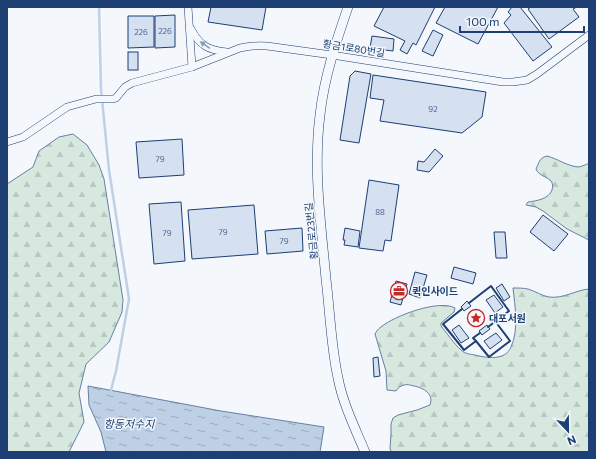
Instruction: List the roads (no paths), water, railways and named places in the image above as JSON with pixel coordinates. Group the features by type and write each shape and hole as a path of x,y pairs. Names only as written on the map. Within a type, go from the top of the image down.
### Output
{"street":[{"path":"188,7 192,67"},
{"name":"황금로23번길","path":"348,7 332,54 323,94 316,161 319,211 338,378 342,395 365,452"},
{"path":"189,25 198,41 206,47 216,51 229,52"},
{"name":"황금1로80번길","path":"7,142 23,137 67,107 96,99 116,98 132,83 192,67 240,48 257,45 332,54 503,82 513,82 526,80 537,74 589,35"}],"water":[{"name":"항동저수지","path":"88,386 221,411 324,427 320,452 106,452 101,432 89,405"}],"waterway":[{"path":"99,7 101,89 109,170 129,299 116,371 111,390"}],"place":[{"name":"퀵인사이드","path":"399,291"},
{"name":"대포서원","path":"476,318"}]}
